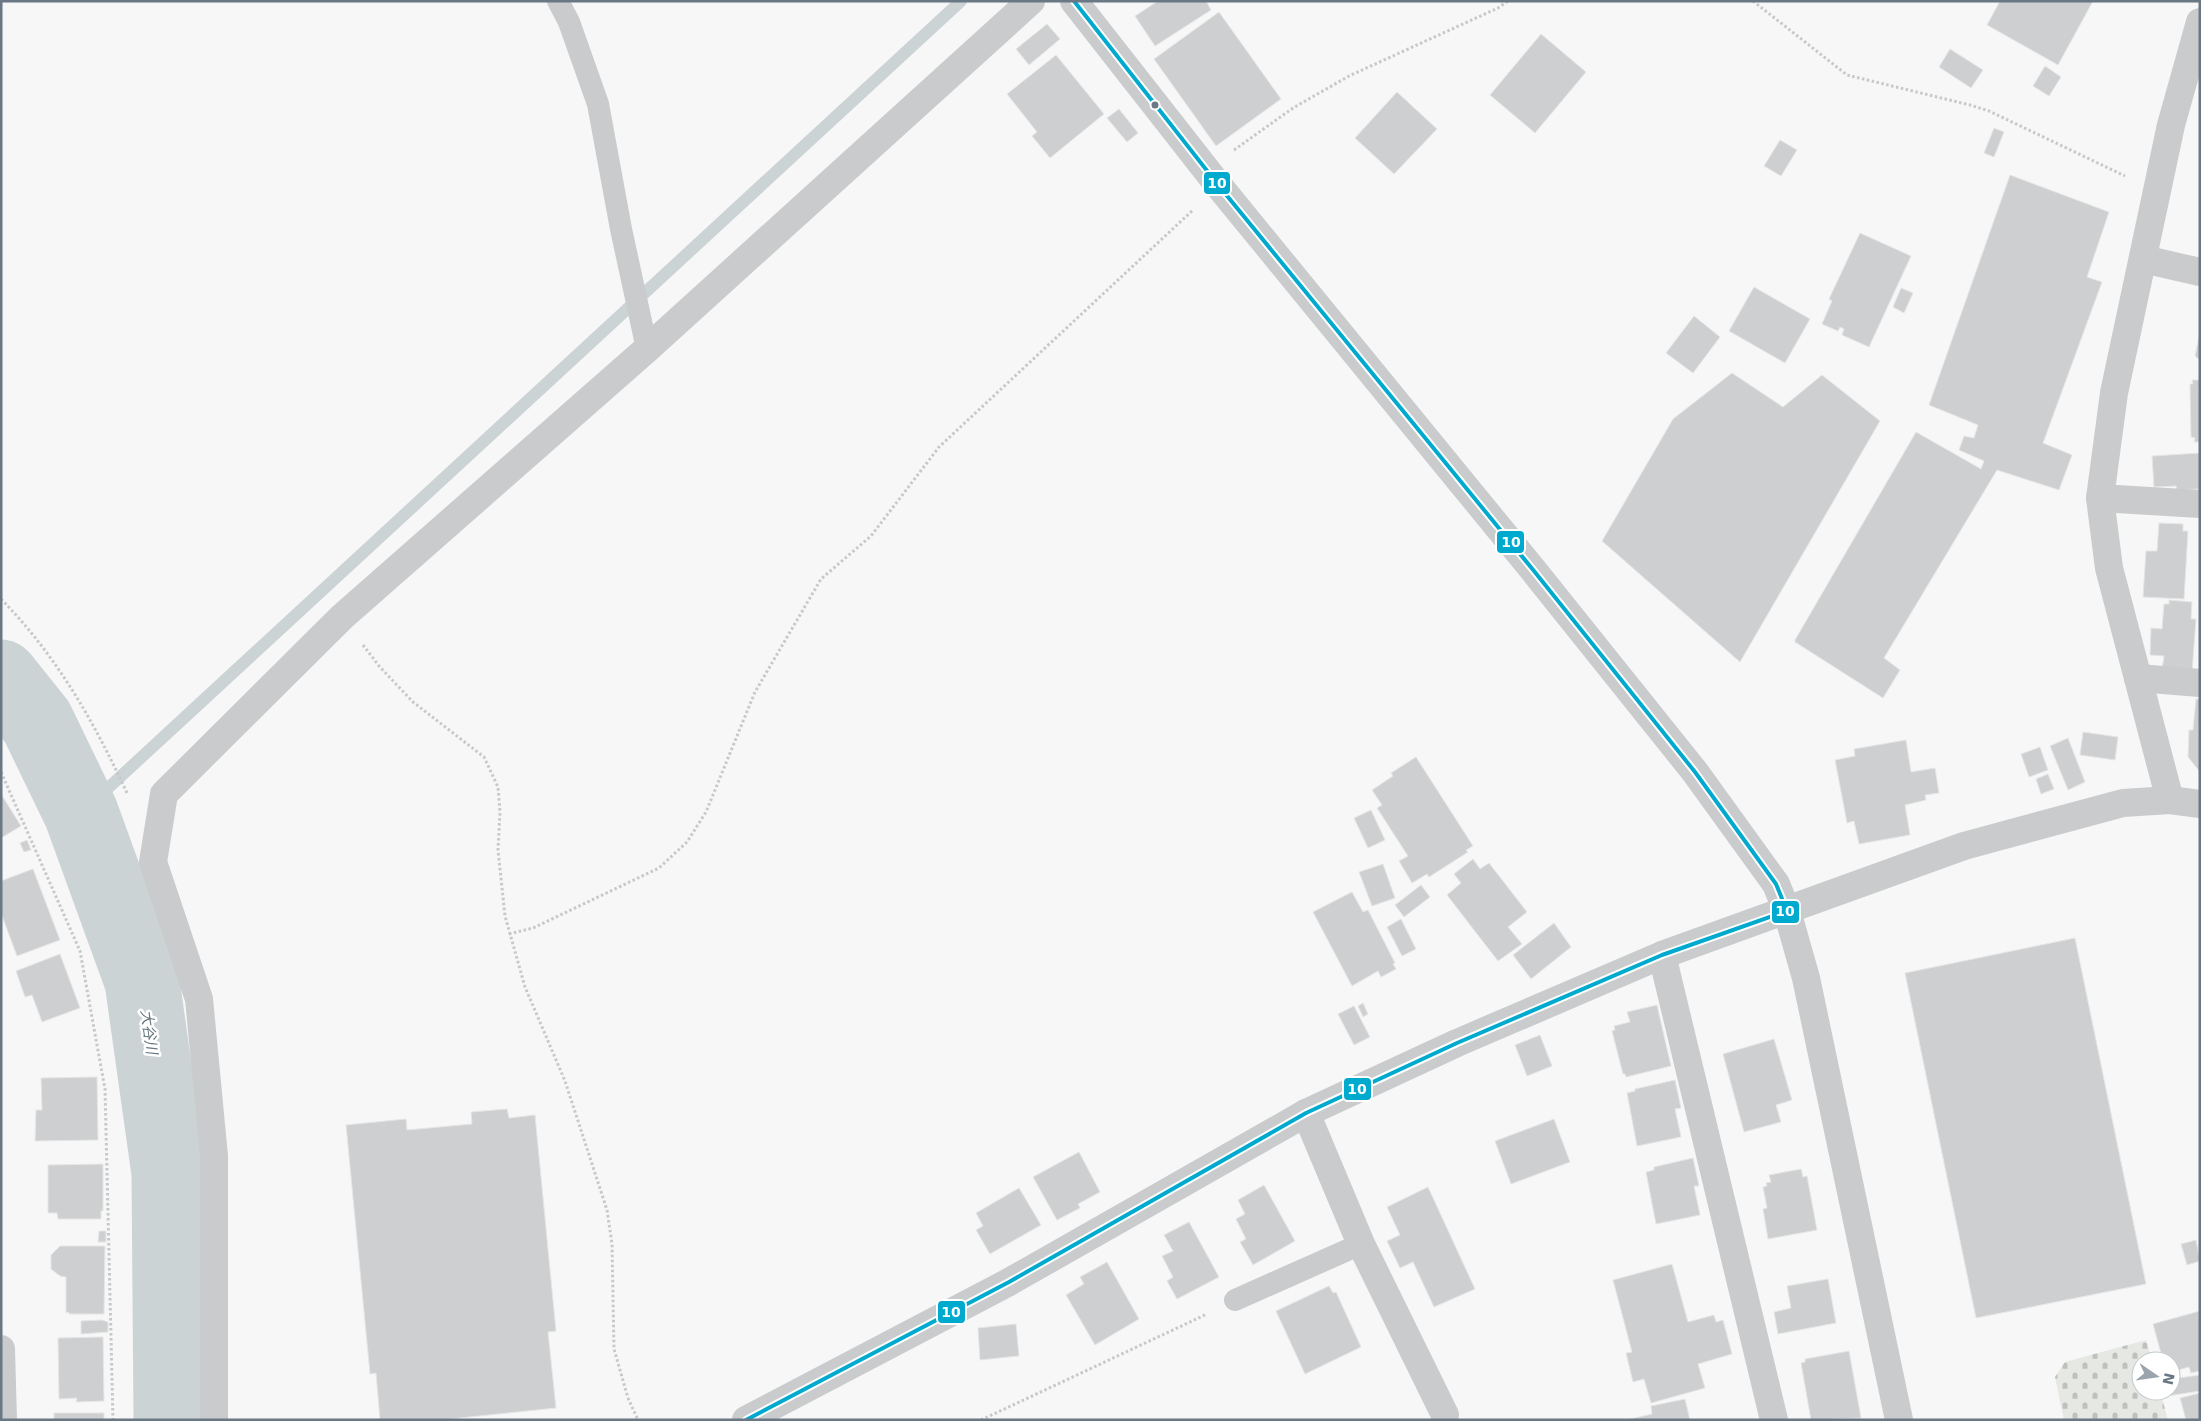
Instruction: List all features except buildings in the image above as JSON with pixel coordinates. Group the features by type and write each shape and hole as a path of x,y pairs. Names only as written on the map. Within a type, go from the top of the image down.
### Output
{"street":[{"path":"214,1420 214,1156 199,999 152,862 164,794 342,617 647,348 1031,1"},
{"path":"1074,1 1213,177 1534,570 1695,772 1776,884 1787,911 1806,978 1899,1420"},
{"path":"2170,800 2109,568 2100,498 2114,393 2171,125 2200,22"},
{"path":"2143,259 2200,272"},
{"path":"2100,498 2200,504"},
{"path":"2138,678 2200,683"},
{"path":"746,1420 1009,1282 1306,1113 1457,1043 1662,955 1964,846 2123,803 2170,800 2200,804"},
{"path":"1662,955 1774,1420"},
{"path":"1306,1113 1361,1244 1445,1415"},
{"path":"1,1349 3,1420"}],"lane":[{"path":"558,1 569,22 598,104 647,348"},
{"path":"1235,1300 1361,1244"}],"path":[{"path":"509,934 533,928 658,868 687,842 706,812 755,692 821,579 871,536 939,447 1213,177 1293,108 1348,76 1498,8 1508,1"},
{"path":"1753,1 1847,75 1989,111 2157,191"},
{"path":"1,599 29,628 66,679 110,758 130,799"},
{"path":"342,617 379,666 412,702 472,746 484,757 492,772 500,800 498,850 505,916 509,934 525,987 565,1081 607,1210 612,1244 614,1349 628,1398 638,1420"},
{"path":"1,772 80,951 105,1089 113,1420"},
{"path":"981,1420 1235,1300"}],"green space":[{"path":"2146,1340 2149,1351 2131,1351 2131,1401 2163,1401 2168,1420 2064,1420 2055,1377 2065,1362"}],"waterway":[{"path":"81,813 961,1"},
{"name":"大谷川","path":"1,677 37,722 81,813 142,981 169,1173 171,1420"}],"transit line":[{"name":"10","path":"746,1420 1009,1282 1306,1113 1457,1043 1662,955 1787,911 1776,884 1695,772 1534,571 1219,186 1074,1"}]}
